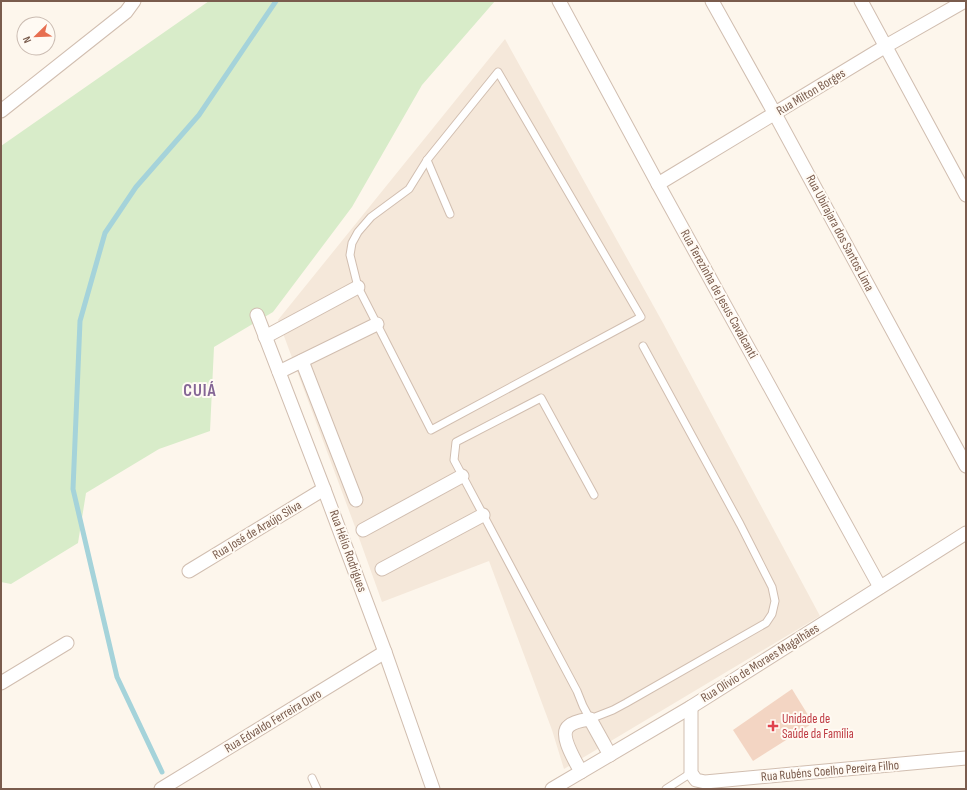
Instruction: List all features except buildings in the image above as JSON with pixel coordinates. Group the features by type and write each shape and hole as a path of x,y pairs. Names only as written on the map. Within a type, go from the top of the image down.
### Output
{"street":[{"path":"1,111 126,12 134,1"},
{"name":"Rua Terezinha de Jesus Cavalcanti","path":"559,1 880,587"},
{"name":"Rua Ubirajara dos Santos Lima","path":"712,1 966,466"},
{"path":"861,1 966,195"},
{"name":"Rua Milton Borges","path":"658,184 886,46 965,1"},
{"path":"265,337 358,287"},
{"name":"Rua Hélio Rodrigues","path":"257,315 385,652 433,789"},
{"path":"279,372 377,324"},
{"path":"302,361 356,500"},
{"path":"363,530 462,476"},
{"name":"Rua José de Araújo Silva","path":"189,571 324,489"},
{"path":"382,570 483,515"},
{"name":"Rua Olívio de Moraes Magalhães","path":"552,789 691,707 966,533"},
{"path":"1,683 67,644"},
{"name":"Rua Edvaldo Ferreira Ouro","path":"161,789 385,652"},
{"path":"691,707 691,773"},
{"path":"581,772 565,739 564,732 568,726 582,720 590,719 610,755"},
{"name":"Rua Rubéns Coelho Pereira Filho","path":"691,773 696,780 706,782 966,758"}],"lane":[{"path":"498,72 641,317 431,430 358,287 350,255 352,243 358,232 371,217 409,189 427,160 498,72"},
{"path":"427,160 450,214"},
{"path":"594,494 541,398 456,442 454,460 577,691 590,719 626,703 766,623 772,614 774,601 772,587 747,538 643,346"},
{"path":"666,789 691,773"},
{"path":"312,778 317,789"}],"shaded area":[{"path":"505,39 663,323 820,616 564,769 552,730 489,561 382,602 278,320"}],"green space":[{"path":"209,1 495,1 422,85 352,207 273,312 214,347 210,431 159,449 86,493 78,543 11,584 1,582 1,146"}],"waterway":[{"path":"162,772 117,677 73,489 80,321 105,233 136,187 199,115 276,1"}],"place":[{"name":"Unidade de Saúde da Família","path":"773,726"}],"district":[{"name":"CUIÁ","path":"200,391"}]}
